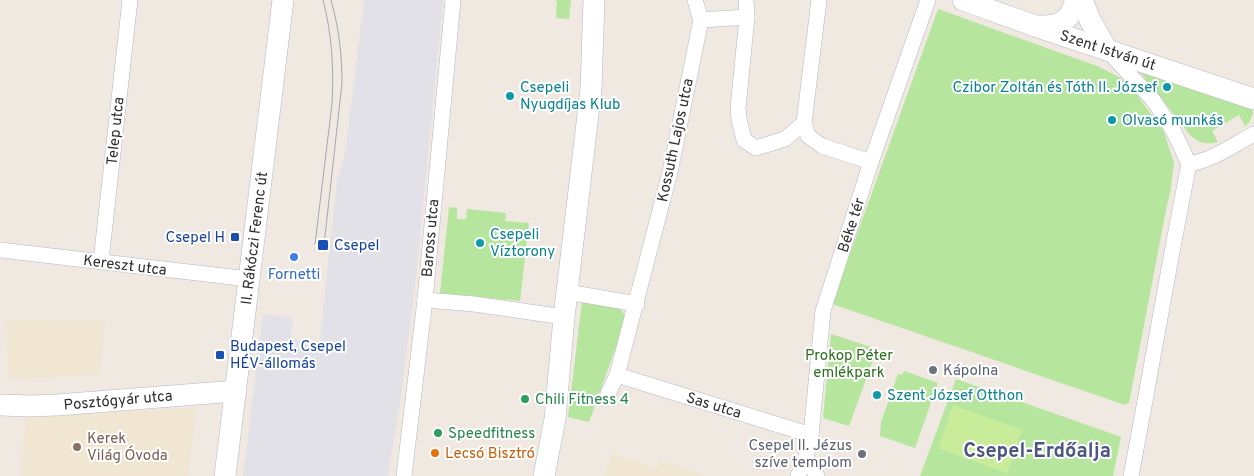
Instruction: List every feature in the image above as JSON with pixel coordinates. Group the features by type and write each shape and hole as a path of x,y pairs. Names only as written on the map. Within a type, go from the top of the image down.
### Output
{"street":[{"name":"Telep utca","path":"101,261 130,0"},
{"name":"II. Rákóczi Ferenc út","path":"225,476 283,0"},
{"name":"Baross utca","path":"404,476 425,300 453,0"},
{"path":"544,476 554,419 591,89 594,0"},
{"path":"695,0 701,20 747,17"},
{"path":"746,0 747,17 738,108 744,140 756,148 786,139 804,123"},
{"path":"819,0 804,123 808,136 822,146 871,162"},
{"name":"Béke tér","path":"798,476 806,457 810,435 823,311 871,162 928,0"},
{"path":"1034,26 1060,24 1068,18 1075,0"},
{"path":"1082,0 1090,20 1107,50 1154,101 1174,132 1189,164 1131,476"},
{"name":"Szent István út","path":"971,1 1034,26 1252,100"},
{"name":"Kossuth Lajos utca","path":"608,394 617,376 670,172 701,20"},
{"path":"1189,164 1199,162 1223,151 1253,132"},
{"name":"Kereszt utca","path":"0,250 249,279"},
{"path":"567,292 636,304"},
{"path":"425,300 474,304 564,317"},
{"name":"Sas utca","path":"617,376 810,435"},
{"name":"Posztógyár utca","path":"0,405 57,405 236,390"},
{"path":"806,457 817,476"}],"shaded area":[{"path":"364,0 443,0 415,287 400,403 388,476 243,476 263,314 293,318 291,338 319,349 337,180 345,154"},
{"path":"6,320 105,321 100,374 9,379"},
{"name":"Kerek Világ Óvoda","path":"196,408 188,476 21,476 26,417"},
{"path":"612,453 657,468 659,460 707,476 605,476"}],"green space":[{"path":"555,0 571,0 569,19 556,18 557,2"},
{"path":"938,9 1097,66 1121,78 1137,95 1164,132 1174,163 1170,194 1129,403 1125,405 832,304"},
{"path":"1136,67 1251,104 1253,113 1249,123 1245,126 1239,115 1212,131 1218,142 1200,142 1190,135"},
{"path":"449,207 457,208 457,219 466,219 467,209 506,213 505,221 529,223 520,301 440,293"},
{"path":"582,302 619,307 625,316 625,322 589,422 568,417"},
{"name":"Prokop Péter emlékpark","path":"831,334 871,347 876,352 849,426 823,418"},
{"path":"904,371 938,383 915,448 880,436 881,422 898,374 902,375"},
{"path":"956,379 1121,437 1113,476 920,476"},
{"path":"953,405 1022,430 1007,473 938,448"}],"tram line":[{"path":"315,244 333,91 330,39 323,0"},
{"path":"324,245 342,83 340,42 331,0"}],"place":[{"name":"Czibor Zoltán és Tóth II. József","path":"1167,87"},
{"name":"Csepeli Nyugdíjas Klub","path":"510,96"},
{"name":"Olvasó munkás","path":"1112,120"},
{"name":"Csepel H","path":"235,237"},
{"name":"Csepeli Víztorony","path":"480,243"},
{"name":"Csepel","path":"323,245"},
{"name":"Fornetti","path":"294,257"},
{"name":"Budapest, Csepel HÉV-állomás","path":"220,355"},
{"name":"Kápolna","path":"933,370"},
{"name":"Szent József Otthon","path":"877,395"},
{"name":"Chili Fitness 4","path":"525,399"},
{"name":"Speedfitness","path":"438,433"},
{"name":"Kerek Világ Óvoda","path":"77,447"},
{"name":"Lecsó Bisztró","path":"435,453"},
{"name":"Csepel II. Jézus szíve templom","path":"862,454"}],"district":[{"name":"Csepel-Erdőalja","path":"1037,450"}]}
